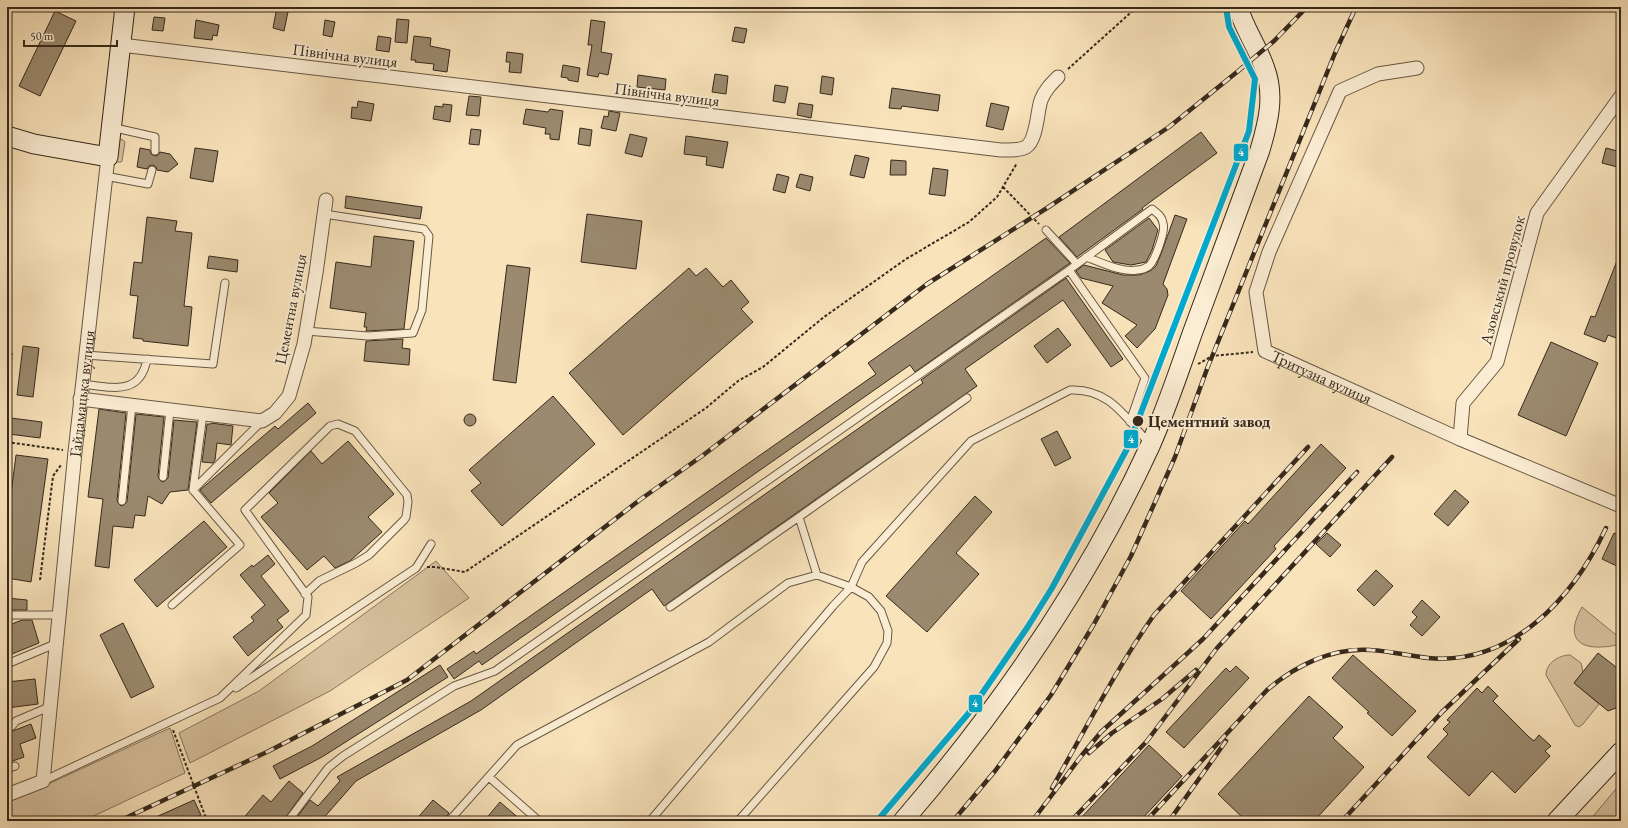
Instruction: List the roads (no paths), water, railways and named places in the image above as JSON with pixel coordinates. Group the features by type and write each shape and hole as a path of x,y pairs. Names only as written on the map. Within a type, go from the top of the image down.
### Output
{"main road":[{"name":"Гайдамацька вулиця","path":"108,157 125,7"},
{"path":"903,821 972,738 1014,681 1053,623 1087,568 1119,511 1151,444 1260,150 1267,126 1270,105 1269,86 1265,69 1241,18 1238,7"},
{"path":"7,136 34,144 108,157"},
{"path":"1557,821 1621,752"}],"street":[{"name":"Північна вулиця","path":"121,46 1001,150 1016,150 1027,146 1033,137 1040,102 1046,90 1058,77"},
{"name":"Тритузна вулиця","path":"1417,68 1378,74 1340,91 1269,252 1256,292 1265,352 1460,439 1621,506"},
{"name":"Азовський провулок","path":"1460,439 1463,403 1497,362 1537,213 1621,96"},
{"name":"Гайдамацька вулиця","path":"43,781 55,644 80,399 108,157"},
{"name":"Цементна вулиця","path":"262,421 275,413 289,396 304,344 326,200"},
{"path":"80,399 262,421"},
{"path":"7,795 43,781"}],"lane":[{"path":"111,127 155,137 155,151"},
{"path":"105,176 148,184 152,170"},
{"path":"288,821 328,768 343,756 454,686 496,671 1069,270 1086,257 1152,209 1159,214 1164,223 1164,231 1155,256 1148,266 1138,270 1127,271 1086,257"},
{"path":"306,331 368,336 413,333 422,310 429,236 424,229 324,214"},
{"path":"1046,230 1077,264"},
{"path":"1069,270 1145,378 1130,422"},
{"path":"85,355 214,364 225,283"},
{"path":"82,384 124,388 137,382 145,371 147,359"},
{"path":"650,821 851,587 862,562 970,441 1070,390 1091,391 1111,401 1151,444"},
{"path":"670,607 968,398"},
{"path":"122,501 132,405"},
{"path":"163,477 170,410"},
{"path":"172,605 240,545 193,490 203,414"},
{"path":"193,490 262,421"},
{"path":"220,698 306,615 308,598 305,594 245,510 330,426 338,424 355,431 407,495 408,502 406,517 368,555 356,563 319,581 305,594"},
{"path":"799,517 817,575"},
{"path":"43,781 220,698 416,568 430,544"},
{"path":"449,821 517,745 709,642 788,583 817,575 851,587 869,597 881,611 885,619 888,631 887,643 881,656 874,667 738,821"},
{"path":"7,615 58,615"},
{"path":"7,664 55,644"},
{"path":"7,728 12,726 16,721 49,707"},
{"path":"7,769 15,766"},
{"path":"489,777 539,821"}],"railway":[{"path":"119,821 267,752 407,680 641,499 702,456 927,284 1047,208 1169,127 1274,41 1307,7"},
{"path":"953,821 995,771 1051,695 1094,624 1131,556 1175,457 1207,369 1335,53 1356,7"},
{"path":"1052,788 1114,678 1154,615 1308,447"},
{"path":"1071,821 1147,741 1217,648 1392,457"},
{"path":"1033,820 1101,732 1203,639 1357,472"},
{"path":"1146,821 1267,690 1290,673 1328,655 1356,650 1371,650 1428,658 1458,658 1487,651 1513,639 1536,622 1557,602 1576,579 1606,528"},
{"path":"1342,821 1442,712 1519,639"},
{"path":"1089,753 1112,733 1162,699 1196,670"},
{"path":"1169,821 1226,741"}],"place":[{"name":"Цементний завод","path":"1138,421"}]}
